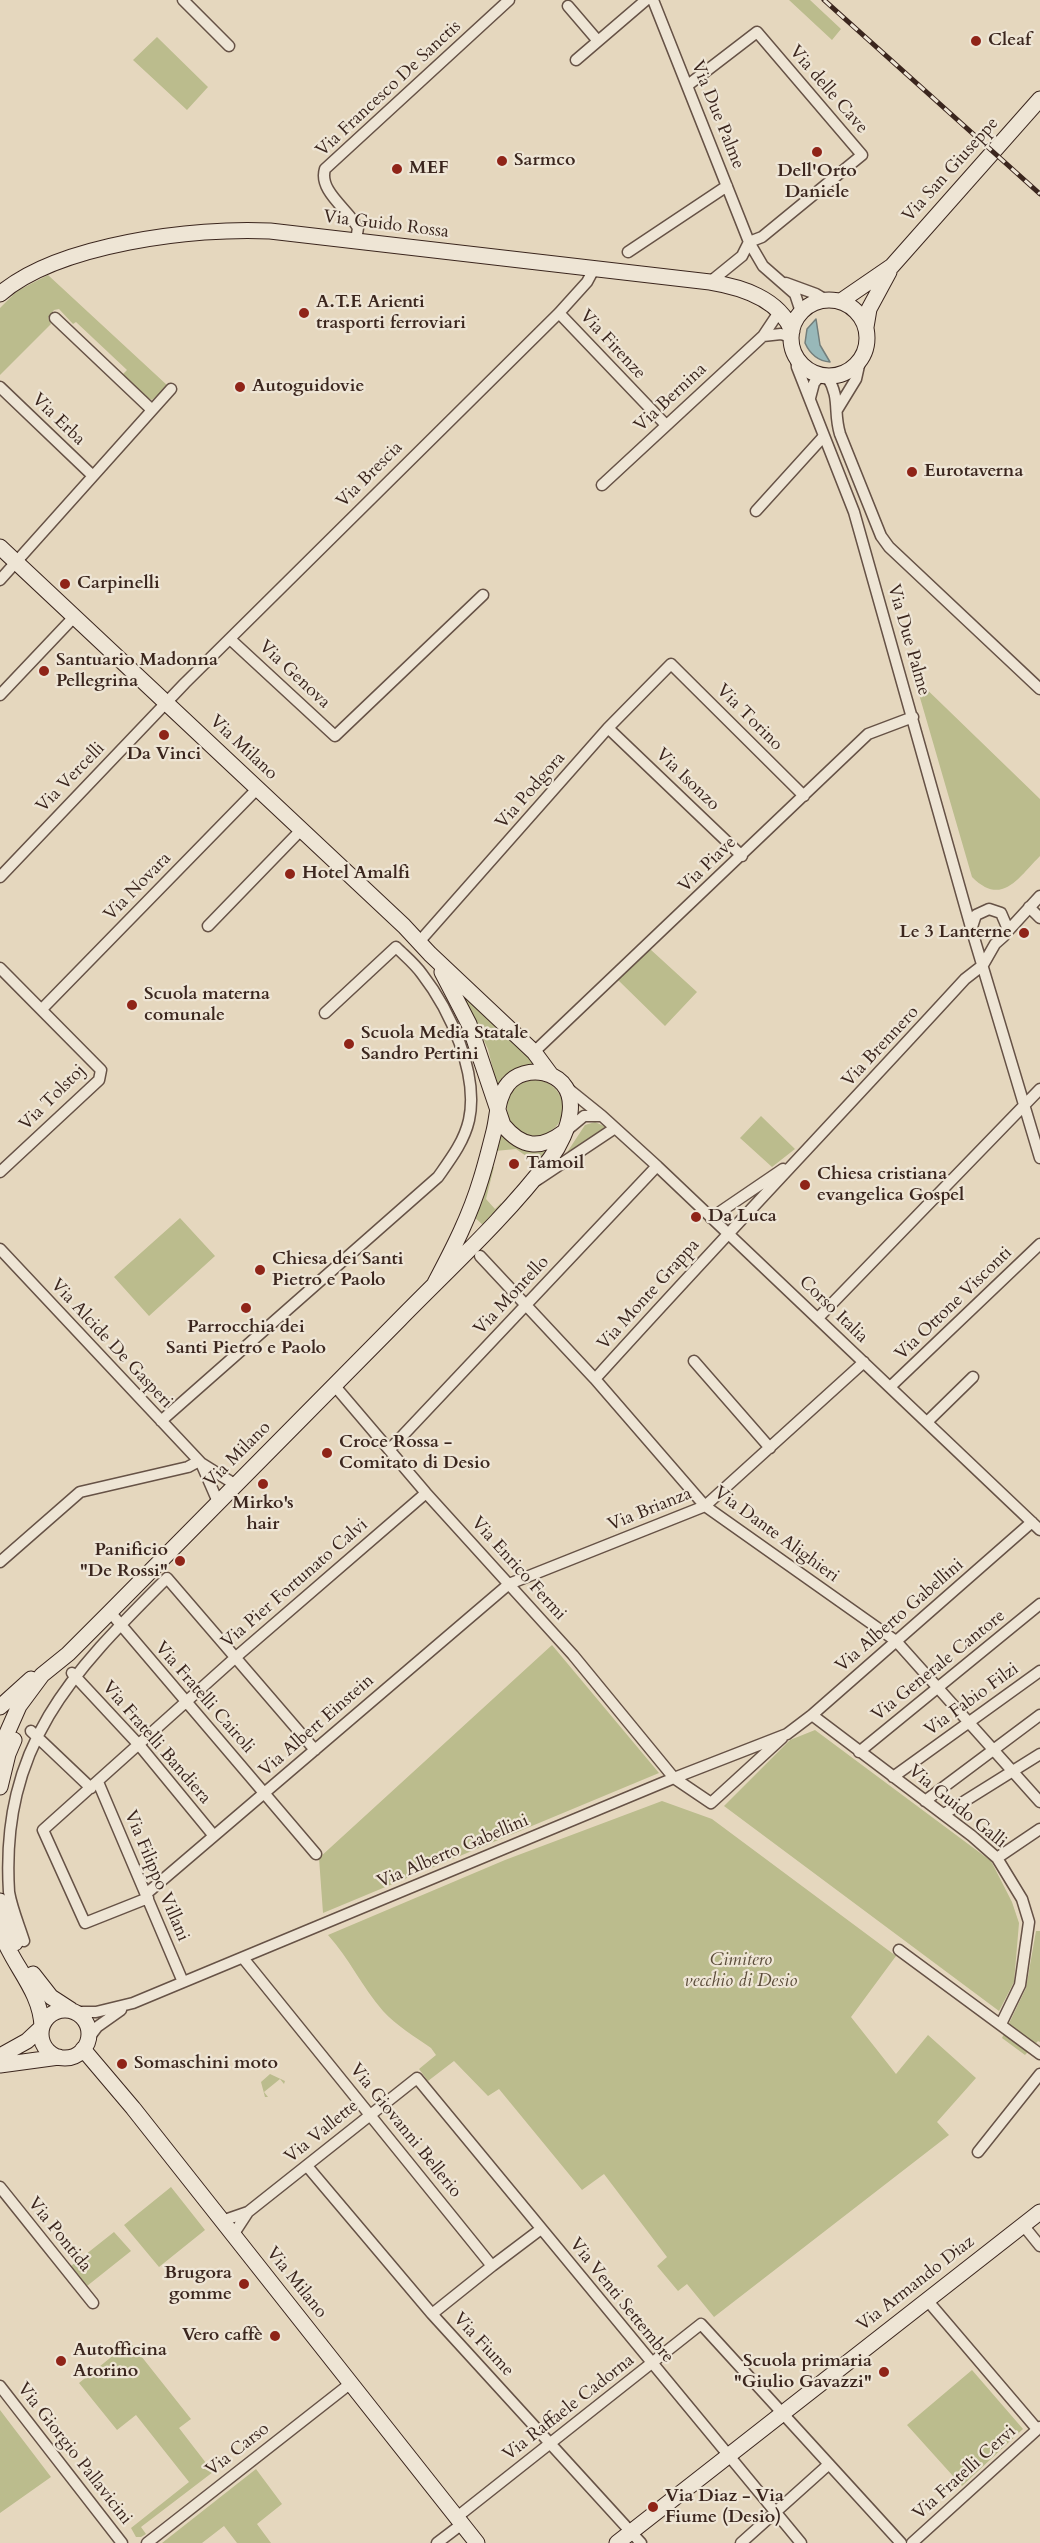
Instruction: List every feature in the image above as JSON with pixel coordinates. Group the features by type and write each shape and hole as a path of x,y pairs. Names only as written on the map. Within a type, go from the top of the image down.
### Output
{"main road":[{"name":"Via San Giuseppe","path":"866,327 869,309 892,266 1040,99"},
{"name":"Via Guido Rossa","path":"0,294 22,277 52,263 160,237 249,230 356,240 711,282 746,290 776,309 800,313"},
{"name":"Via San Giuseppe","path":"833,300 892,266"},
{"path":"833,300 854,309 866,327 866,347 860,361 846,372 824,376 808,369 796,356 791,334 800,313 808,306 833,300"},
{"name":"Via Guido Rossa","path":"776,309 791,334"},
{"name":"Via Milano","path":"0,547 258,788 534,1052 557,1080"},
{"name":"Via Milano","path":"430,954 469,1024 498,1109 482,1178 468,1217 435,1283"},
{"path":"537,1071 557,1080 570,1098 572,1113 564,1132 541,1144 526,1143 512,1137 503,1125 498,1109 501,1095 509,1082 522,1074 537,1071"},
{"name":"Via Milano","path":"0,1749 19,1706 42,1675 110,1612 435,1283 529,1185 557,1150 564,1132"},
{"name":"Via Milano","path":"0,1707 45,1667 68,1653"},
{"name":"Via Milano","path":"1,1778 8,1754 25,1717 68,1653"},
{"path":"0,1901 19,1951 40,1985 58,2003 74,2012 86,2023 86,2044 73,2056 45,2057 0,2065"},
{"path":"0,1930 14,1963 39,2003 41,2037 45,2048 53,2055 63,2058"},
{"path":"0,2056 31,2038 42,2027 46,2019 56,2012 65,2010 74,2012"},
{"name":"Via Milano","path":"86,2044 222,2221 477,2543"},
{"name":"Via Armando Diaz","path":"617,2543 636,2537 728,2456 1040,2212"}],"street":[{"path":"183,0 229,46"},
{"name":"Via Francesco De Sanctis","path":"356,240 358,228 326,187 323,178 325,169 509,0"},
{"path":"576,60 646,0"},
{"name":"Via Due Palme","path":"653,0 748,242 763,266 795,294 800,313"},
{"path":"568,6 598,40"},
{"name":"Via delle Cave","path":"688,86 757,32 862,154 762,237 748,242"},
{"path":"628,252 727,186"},
{"path":"711,282 742,256 748,242"},
{"name":"Via Brescia","path":"166,702 559,313 587,282 594,269"},
{"name":"Via Due Palme","path":"780,281 833,300"},
{"name":"Via Bernina","path":"602,485 763,336 776,309"},
{"name":"Via Firenze","path":"559,313 666,425"},
{"path":"55,318 151,409"},
{"path":"763,336 791,334"},
{"name":"Via Due Palme","path":"796,356 797,367 854,512 972,931 1040,1158"},
{"path":"837,411 856,379 860,361"},
{"path":"810,399 814,383 824,376 837,397 836,420 843,444 875,525 889,547 1040,689"},
{"name":"Via Erba","path":"0,387 93,476"},
{"path":"0,580 171,388"},
{"path":"756,511 825,436"},
{"name":"Via Genova","path":"230,639 335,736 483,595"},
{"path":"0,695 74,617"},
{"name":"Via Podgora","path":"419,942 608,728 671,664"},
{"name":"Via Torino","path":"671,664 804,796"},
{"name":"Via Vercelli","path":"0,877 166,702"},
{"name":"Via Piave","path":"534,1052 868,734 913,717"},
{"name":"Via Isonzo","path":"608,728 742,856"},
{"name":"Via Novara","path":"42,1009 258,788"},
{"path":"208,926 301,830"},
{"path":"963,895 971,906 981,911"},
{"path":"983,965 995,944 1040,896"},
{"path":"995,944 981,942 972,931 974,918 981,911 993,909 1001,913 1026,911 1040,918"},
{"path":"1001,913 1007,923 1006,933"},
{"path":"161,1421 438,1177 457,1149 469,1122 472,1096 464,1057 451,1022 421,973 396,947 325,1013"},
{"name":"Via Brennero","path":"727,1233 805,1153 965,979 983,965"},
{"path":"0,968 42,1009"},
{"name":"Via Tolstoj","path":"0,1172 99,1080 101,1070 42,1009"},
{"name":"Corso Italia","path":"557,1080 602,1116 657,1166 1036,1526"},
{"path":"818,1318 1040,1089"},
{"path":"564,1132 584,1116 602,1116"},
{"path":"529,1185 615,1128"},
{"name":"Via Brennero","path":"711,1218 805,1153"},
{"name":"Via Montello","path":"390,1449 657,1166"},
{"name":"Via Monte Grappa","path":"595,1379 727,1233"},
{"name":"Via Ottone Visconti","path":"890,1387 1040,1244"},
{"name":"Via Alcide De Gasperi","path":"0,1249 200,1462"},
{"name":"Via Dante Alighieri","path":"480,1256 595,1379 705,1506 896,1641 1040,1802"},
{"path":"693,1361 770,1448"},
{"name":"Via Brianza","path":"509,1584 705,1506 864,1362"},
{"path":"927,1422 974,1377"},
{"name":"Via Enrico Fermi","path":"334,1385 426,1493 573,1655 674,1778 711,1803"},
{"path":"200,1462 236,1485"},
{"path":"200,1462 218,1502"},
{"path":"0,1562 80,1492 188,1467 200,1462"},
{"name":"Via Pier Fortunato Calvi","path":"95,1785 236,1657 426,1493"},
{"name":"Via Alberto Gabellini","path":"711,1803 787,1734 896,1641 1036,1526"},
{"path":"24,1941 9,1893 5,1852 6,1807 14,1767 45,1707 72,1673 167,1578 315,1750"},
{"name":"Via Albert Einstein","path":"95,1785 43,1830 84,1923 147,1896 509,1584"},
{"name":"Via Generale Cantore","path":"859,1752 1040,1604"},
{"name":"Via Fratelli Cairoli","path":"110,1612 316,1854"},
{"name":"Via Fabio Filzi","path":"893,1777 1040,1671"},
{"name":"Via Fratelli Bandiera","path":"72,1673 140,1746 214,1836"},
{"name":"Via Guido Galli","path":"812,1715 944,1814 997,1858 1022,1899 1029,1922 1020,1984 1001,2024"},
{"path":"925,1801 1040,1715"},
{"name":"Via Filippo Villani","path":"31,1731 95,1785 147,1896 183,1982"},
{"name":"Via Alberto Gabellini","path":"74,2012 96,2012 133,2003 674,1778 787,1734"},
{"path":"944,1814 1040,1754"},
{"path":"997,1858 1040,1828"},
{"path":"899,1950 1040,2054"},
{"name":"Via Giovanni Bellerio","path":"243,1958 492,2266"},
{"name":"Via Alberto Gabellini","path":"86,2044 101,2023 133,2003"},
{"path":"978,2152 1040,2074"},
{"name":"Via Vallette","path":"222,2221 248,2212 417,2078"},
{"name":"Via Venti Settembre","path":"417,2078 801,2543"},
{"name":"Via Fiume","path":"307,2166 432,2314 636,2537"},
{"name":"Via Pontida","path":"0,2187 93,2303"},
{"name":"Via Vallette","path":"233,2235 248,2212"},
{"path":"1023,2225 1040,2246"},
{"path":"432,2314 541,2229"},
{"path":"927,2300 1039,2428"},
{"name":"Via Raffaele Cadorna","path":"437,2543 459,2520 550,2443 701,2324 783,2413"},
{"name":"Via Carso","path":"147,2543 351,2383"},
{"name":"Via Giorgio Pallavicini","path":"0,2386 122,2543"},
{"path":"783,2413 901,2543"},
{"name":"Via Fratelli Cervi","path":"912,2543 1039,2428"},
{"path":"741,2543 828,2465"}],"green space":[{"path":"789,0 810,0 841,29 832,40"},
{"path":"157,37 208,87 187,110 133,60"},
{"path":"48,275 168,386 152,400 145,396 122,375 127,370 76,322 73,324 59,309 54,310 48,318 51,324 0,375 0,308 17,291"},
{"path":"914,677 1040,799 1040,856 1009,886 992,889 983,886 972,877"},
{"path":"650,949 697,992 665,1026 618,980"},
{"path":"468,995 540,1066 498,1090 488,1049 464,1000"},
{"path":"529,1080 541,1080 551,1084 559,1092 563,1108 559,1124 551,1132 541,1136 529,1136 519,1132 511,1124 507,1114 507,1102 511,1092 519,1084"},
{"path":"761,1116 795,1149 772,1167 740,1138"},
{"path":"595,1122 608,1128 564,1157 585,1125"},
{"path":"497,1130 549,1148 539,1165 516,1149 495,1151"},
{"path":"492,1166 494,1167 486,1199 495,1209 501,1203 502,1205 483,1225 474,1217"},
{"path":"180,1218 215,1256 149,1316 114,1277"},
{"path":"552,1645 659,1773 323,1913 319,1858"},
{"path":"815,1730 991,1861 1012,1902 1019,1923 1014,1982 999,2011 724,1806 790,1740"},
{"name":"Cimitero vecchio di Desio","path":"662,1801 712,1819 896,1956 851,2017 896,2074 928,2035 976,2078 937,2122 949,2135 714,2317 687,2284 678,2291 657,2266 667,2257 604,2174 582,2190 499,2089 488,2096 454,2061 428,2081 419,2069 436,2055 431,2048 383,2011 328,1935 505,1860"},
{"path":"1036,1931 1040,1931 1040,2042 1038,2041 1025,2055 1002,2038 1026,1988"},
{"path":"270,2074 285,2081 284,2084 280,2079 264,2092 268,2097 265,2097 261,2082"},
{"path":"171,2187 205,2230 159,2267 124,2225"},
{"path":"114,2232 131,2251 87,2286 71,2266"},
{"path":"130,2342 191,2419 179,2428 213,2472 141,2527 146,2534 141,2537 136,2537 131,2528 189,2482 136,2415 117,2430 79,2383"},
{"path":"972,2370 1023,2429 962,2486 907,2425"},
{"path":"0,2410 51,2477 0,2513"},
{"path":"256,2469 282,2504 257,2524 271,2543 237,2543 224,2526 202,2543 162,2543"}],"water":[{"path":"816,319 820,345 830,362 814,356 805,343 807,329"}],"railway":[{"path":"824,0 1040,194"}],"place":[{"name":"Cleaf","path":"976,41"},
{"name":"Dell'Orto Daniele","path":"817,152"},
{"name":"Sarmco","path":"502,161"},
{"name":"MEF","path":"397,169"},
{"name":"A.T.F. Arienti trasporti ferroviari","path":"304,313"},
{"name":"Autoguidovie","path":"240,387"},
{"name":"Eurotaverna","path":"912,472"},
{"name":"Carpinelli","path":"65,584"},
{"name":"Santuario Madonna Pellegrina","path":"44,671"},
{"name":"Da Vinci","path":"164,735"},
{"name":"Hotel Amalfi","path":"290,874"},
{"name":"Le 3 Lanterne","path":"1024,933"},
{"name":"Scuola materna comunale","path":"132,1005"},
{"name":"Scuola Media Statale Sandro Pertini","path":"349,1044"},
{"name":"Tamoil","path":"514,1164"},
{"name":"Chiesa cristiana evangelica Gospel","path":"805,1185"},
{"name":"Da Luca","path":"696,1217"},
{"name":"Chiesa dei Santi Pietro e Paolo","path":"260,1270"},
{"name":"Parrocchia dei Santi Pietro e Paolo","path":"246,1308"},
{"name":"Croce Rossa - Comitato di Desio","path":"327,1453"},
{"name":"Mirko's hair","path":"263,1484"},
{"name":"Panificio \"De Rossi\"","path":"180,1561"},
{"name":"Somaschini moto","path":"122,2064"},
{"name":"Brugora gomme","path":"244,2284"},
{"name":"Vero caffè","path":"275,2336"},
{"name":"Autofficina Atorino","path":"61,2361"},
{"name":"Scuola primaria \"Giulio Gavazzi\"","path":"884,2372"},
{"name":"Via Diaz - Via Fiume (Desio)","path":"653,2507"}]}
